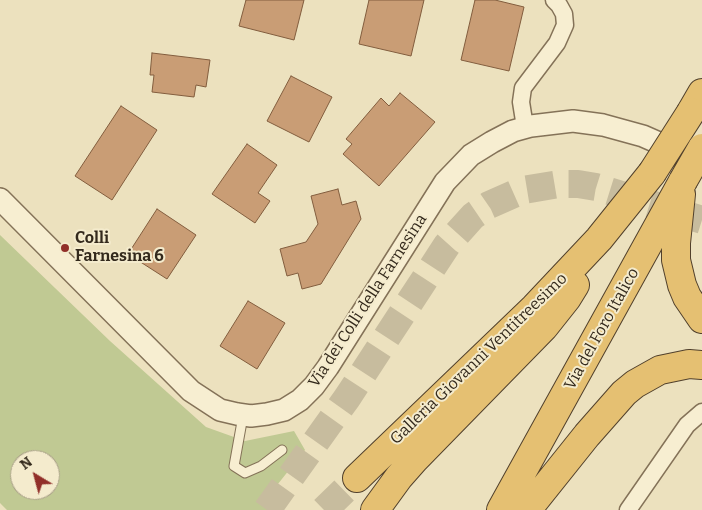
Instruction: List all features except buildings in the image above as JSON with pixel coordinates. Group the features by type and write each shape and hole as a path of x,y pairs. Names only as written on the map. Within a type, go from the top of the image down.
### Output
{"highway":[{"path":"375,510 414,460 526,347 553,316 576,284 600,239 652,173 697,102"},
{"name":"Via del Foro Italico","path":"501,510 692,171 702,148"},
{"path":"692,171 676,243 676,260 686,297 702,319"},
{"name":"Galleria Giovanni Ventitreesimo","path":"357,478 534,308 600,239"},
{"path":"527,510 587,435 624,393 646,376 672,366 689,364 702,366"}],"street":[{"path":"525,127 521,102 523,88 557,43 565,24 564,14 554,0"},
{"name":"Via dei Colli della Farnesina","path":"0,199 84,281 191,391 220,410 243,415 267,414 284,410 300,400 309,391 328,368 440,190 454,171 481,148 502,136 525,127 560,121 603,125 643,136 692,171"},
{"path":"628,510 688,424 702,412"}],"lane":[{"path":"243,415 234,466 245,473 261,466 282,450"}],"green space":[{"path":"0,235 110,341 206,427 245,441 294,431 305,450 266,499 270,510 7,510 0,503"}],"tunnel":[{"path":"267,510 347,398 447,245 473,216 489,205 523,190 559,184 578,184 596,187 702,220"},
{"path":"324,510 357,478"}],"place":[{"name":"Colli Farnesina 6","path":"65,248"}]}
